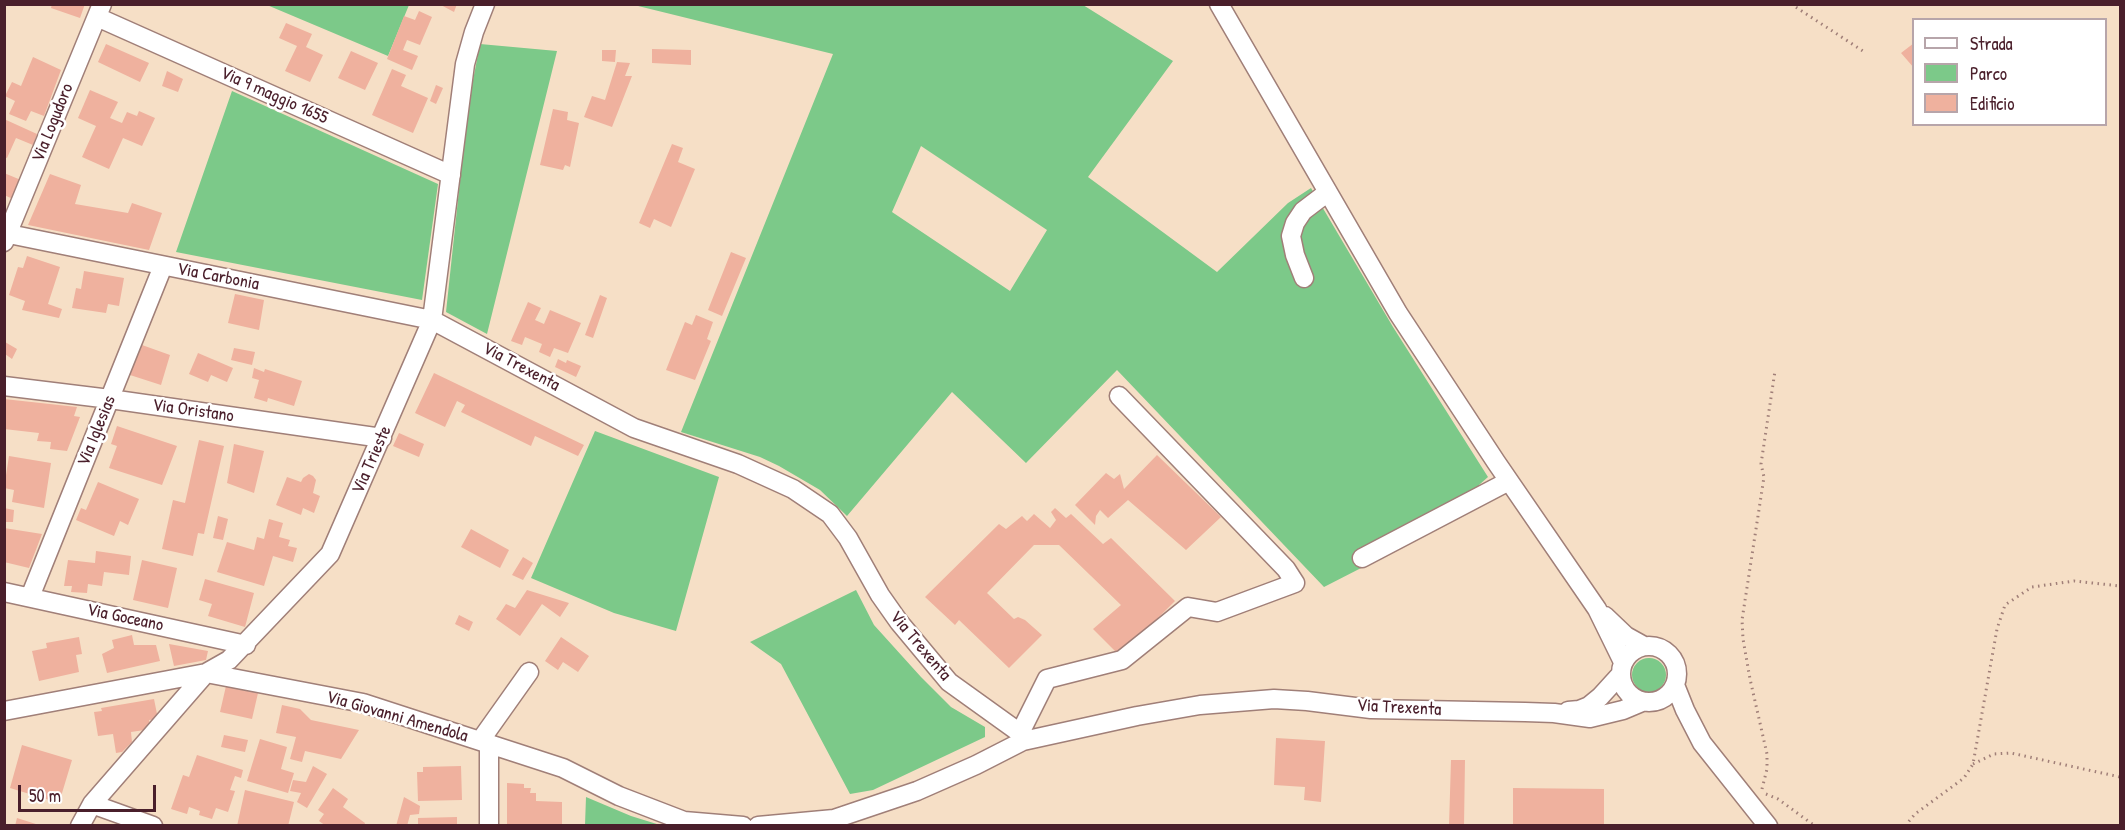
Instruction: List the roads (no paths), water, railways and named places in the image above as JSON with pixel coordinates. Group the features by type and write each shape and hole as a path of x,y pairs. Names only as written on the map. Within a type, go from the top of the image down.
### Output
{"street":[{"name":"Via Trieste","path":"80,825 92,804 206,673 229,660 246,645 330,554 432,320 458,105 465,64 485,4"},
{"path":"1219,4 1398,313 1597,609 1626,636 1644,646 1661,648 1669,654 1677,670 1675,685 1668,695 1595,717 1554,713"},
{"name":"Via 9 maggio 1655","path":"99,11 451,175"},
{"name":"Via Logudoro","path":"6,236 99,11"},
{"path":"1304,278 1294,255 1291,236 1295,223 1303,211 1328,192"},
{"name":"Via Carbonia","path":"6,236 432,320"},
{"name":"Via Iglesias","path":"30,597 163,266"},
{"name":"Via Trexenta","path":"432,320 634,428 738,464 792,489 830,514 848,538 880,595 899,622 949,682 1021,737 1200,705 1274,699 1307,700 1371,709 1554,713"},
{"name":"Via Oristano","path":"4,386 382,438"},
{"path":"758,825 834,819 917,791 976,765 1021,737 1047,679 1122,660 1188,607 1216,612 1294,583 1286,569 1119,396"},
{"path":"1362,558 1509,481"},
{"name":"Via Goceano","path":"4,592 246,645"},
{"path":"1597,609 1621,669 1622,685 1627,693 1674,716 1702,743 1768,825"},
{"path":"1554,713 1579,710 1588,706 1600,697 1633,650 1644,646"},
{"path":"489,825 484,742 529,672"},
{"name":"Via Giovanni Amendola","path":"4,711 206,673 363,703 563,768 619,796 684,821 743,825"},
{"path":"1675,685 1702,743"},
{"path":"92,804 153,825"}]}
